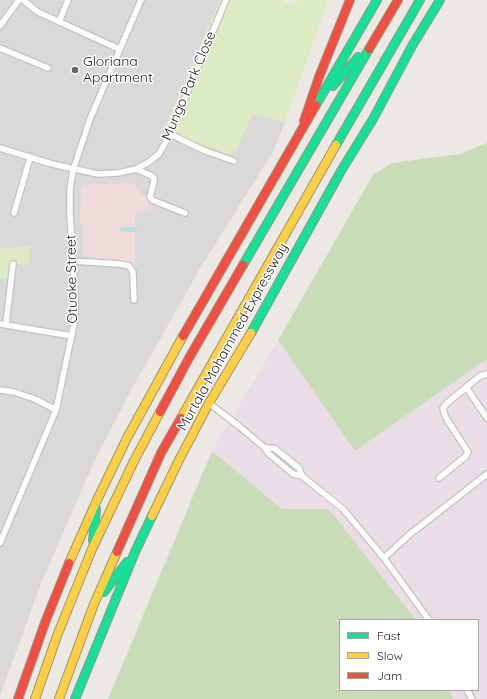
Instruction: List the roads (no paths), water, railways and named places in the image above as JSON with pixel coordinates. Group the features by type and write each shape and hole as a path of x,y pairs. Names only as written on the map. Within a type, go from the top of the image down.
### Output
{"main road":[{"path":"300,135 319,76 350,0"},
{"path":"18,699 46,620 73,553 126,438 162,373 378,0"},
{"name":"Murtala Mohammed Expressway","path":"35,699 57,636 92,548 162,406 398,0"},
{"name":"Murtala Mohammed Expressway","path":"58,699 94,604 161,453 420,0"},
{"name":"Murtala Mohammed Expressway","path":"75,699 135,552 208,403 243,347 341,171 373,119 412,46 440,0"},
{"path":"320,100 373,41"},
{"path":"92,548 97,500"},
{"path":"94,604 135,552"}],"street":[{"path":"0,26 19,0"},
{"path":"23,0 38,12 119,50"},
{"path":"59,22 68,0"},
{"name":"Otuoke Street","path":"0,543 56,410 72,336 75,319 70,214 70,189 73,170 90,119 141,0"},
{"name":"Mungo Park Close","path":"0,148 73,170 98,174 118,173 136,169 149,162 158,154 170,134 226,0"},
{"path":"0,48 48,68"},
{"path":"170,134 203,150 234,161"},
{"path":"14,213 30,158"},
{"path":"136,169 154,178 150,197 152,200 185,213"},
{"path":"73,261 129,266 132,272 134,300"},
{"path":"13,264 3,324 72,336"},
{"path":"439,478 468,454 468,450 446,418 443,410 447,403 466,387 480,376 487,374"},
{"path":"466,387 487,418"},
{"path":"0,390 14,392 35,399 56,410"},
{"path":"208,403 265,448 274,448 299,468 302,476 343,509 384,558 428,619"},
{"path":"384,558 411,533 487,474"}],"water":[{"path":"121,227 137,227 136,232 120,231"}],"place":[{"name":"Gloriana Apartment","path":"75,70"}]}
